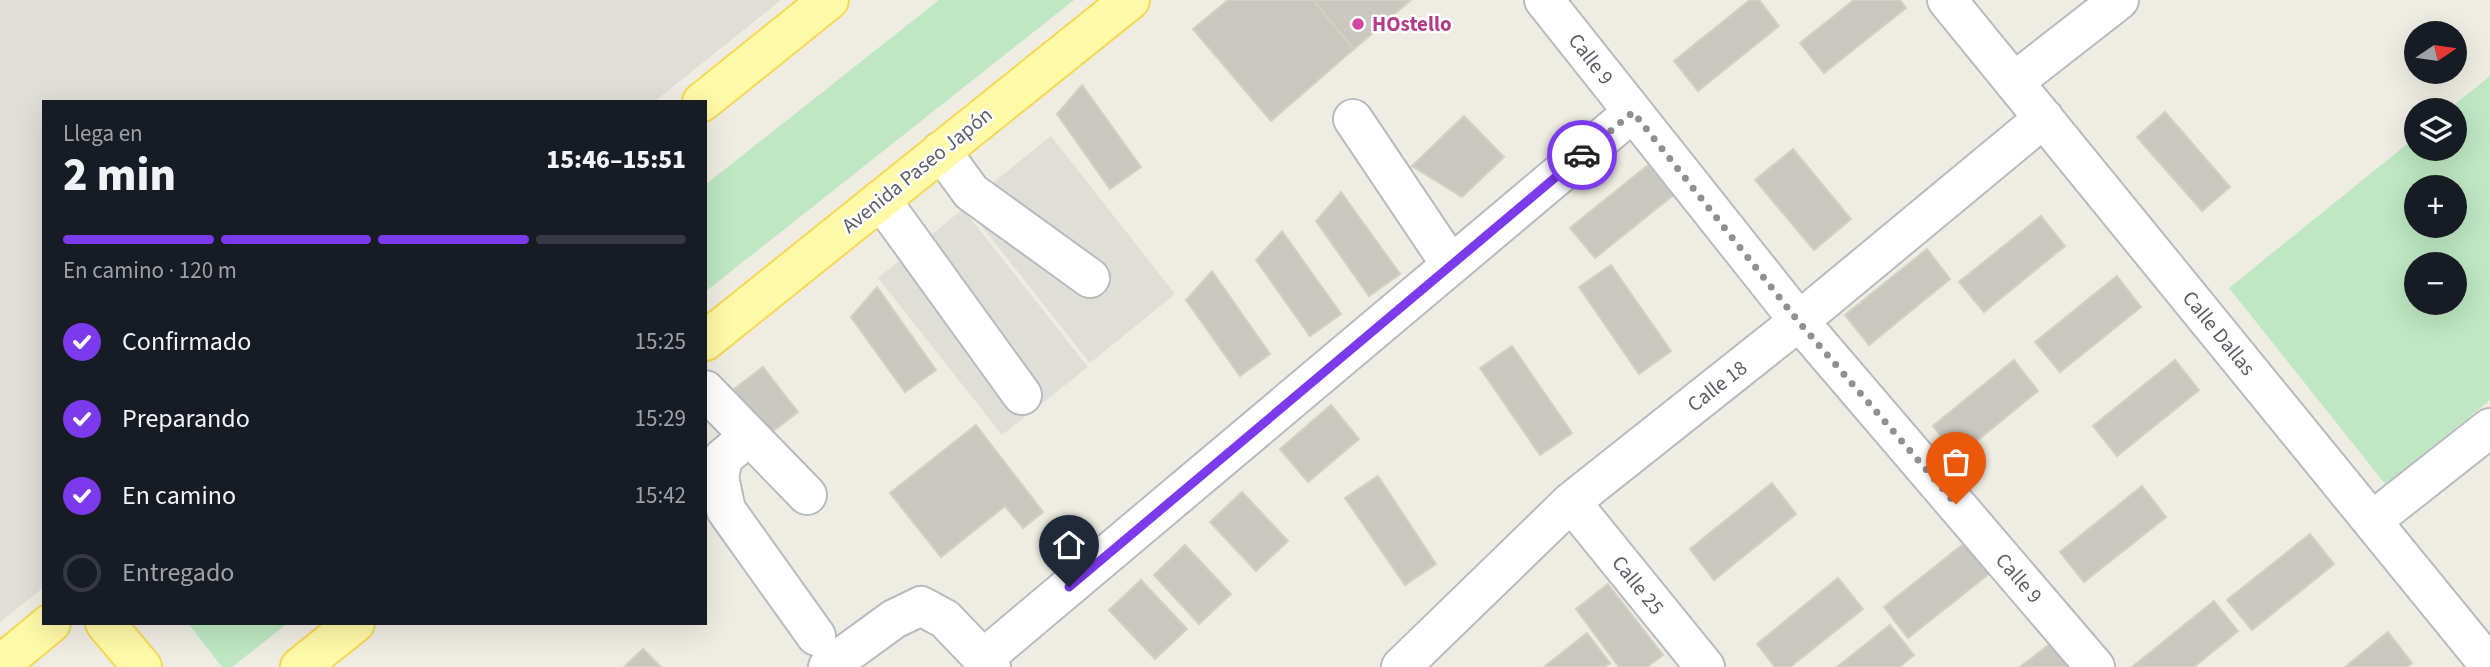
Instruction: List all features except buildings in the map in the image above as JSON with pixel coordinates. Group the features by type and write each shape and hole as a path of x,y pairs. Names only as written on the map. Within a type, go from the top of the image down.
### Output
{"main road":[{"path":"704,100 829,0"},
{"name":"Avenida Paseo Japón","path":"707,339 1130,0"},
{"path":"0,664 49,625"},
{"path":"107,625 142,667"},
{"path":"300,667 352,625"}],"street":[{"name":"Calle 9","path":"1544,0 1798,321 2095,667"},
{"name":"Calle Dallas","path":"1947,0 2490,666"},
{"path":"2014,82 2119,0"},
{"path":"749,436 723,458 719,477 726,510 822,651 921,606 944,619 988,662 1633,112"},
{"name":"Calle 18","path":"1411,663 1571,502 1798,321 2044,118"},
{"path":"1353,119 1451,265"},
{"path":"941,152 971,192 1090,278"},
{"path":"881,200 906,239 1022,395"},
{"path":"707,392 807,495"},
{"path":"2372,521 2490,428"},
{"name":"Calle 25","path":"1571,502 1705,667"}],"shaded area":[{"path":"0,0 781,0 656,100 42,100 42,589 0,622"},
{"path":"1051,136 1175,294 1090,363 965,205"},
{"path":"963,209 1088,367 1002,435 878,278"}],"green space":[{"path":"939,0 1074,0 707,290 707,183"},
{"path":"2490,76 2490,400 2386,485 2229,288 2404,147 2404,161 2467,161 2467,98 2463,98"},
{"path":"190,625 285,625 232,667 222,667"}],"way so far":[{"path":"1582,155 1633,112 1798,321 1956,504"}],"place":[{"name":"HOstello","path":"1358,24"}],"route":[{"path":"1069,587 1582,155"}]}
